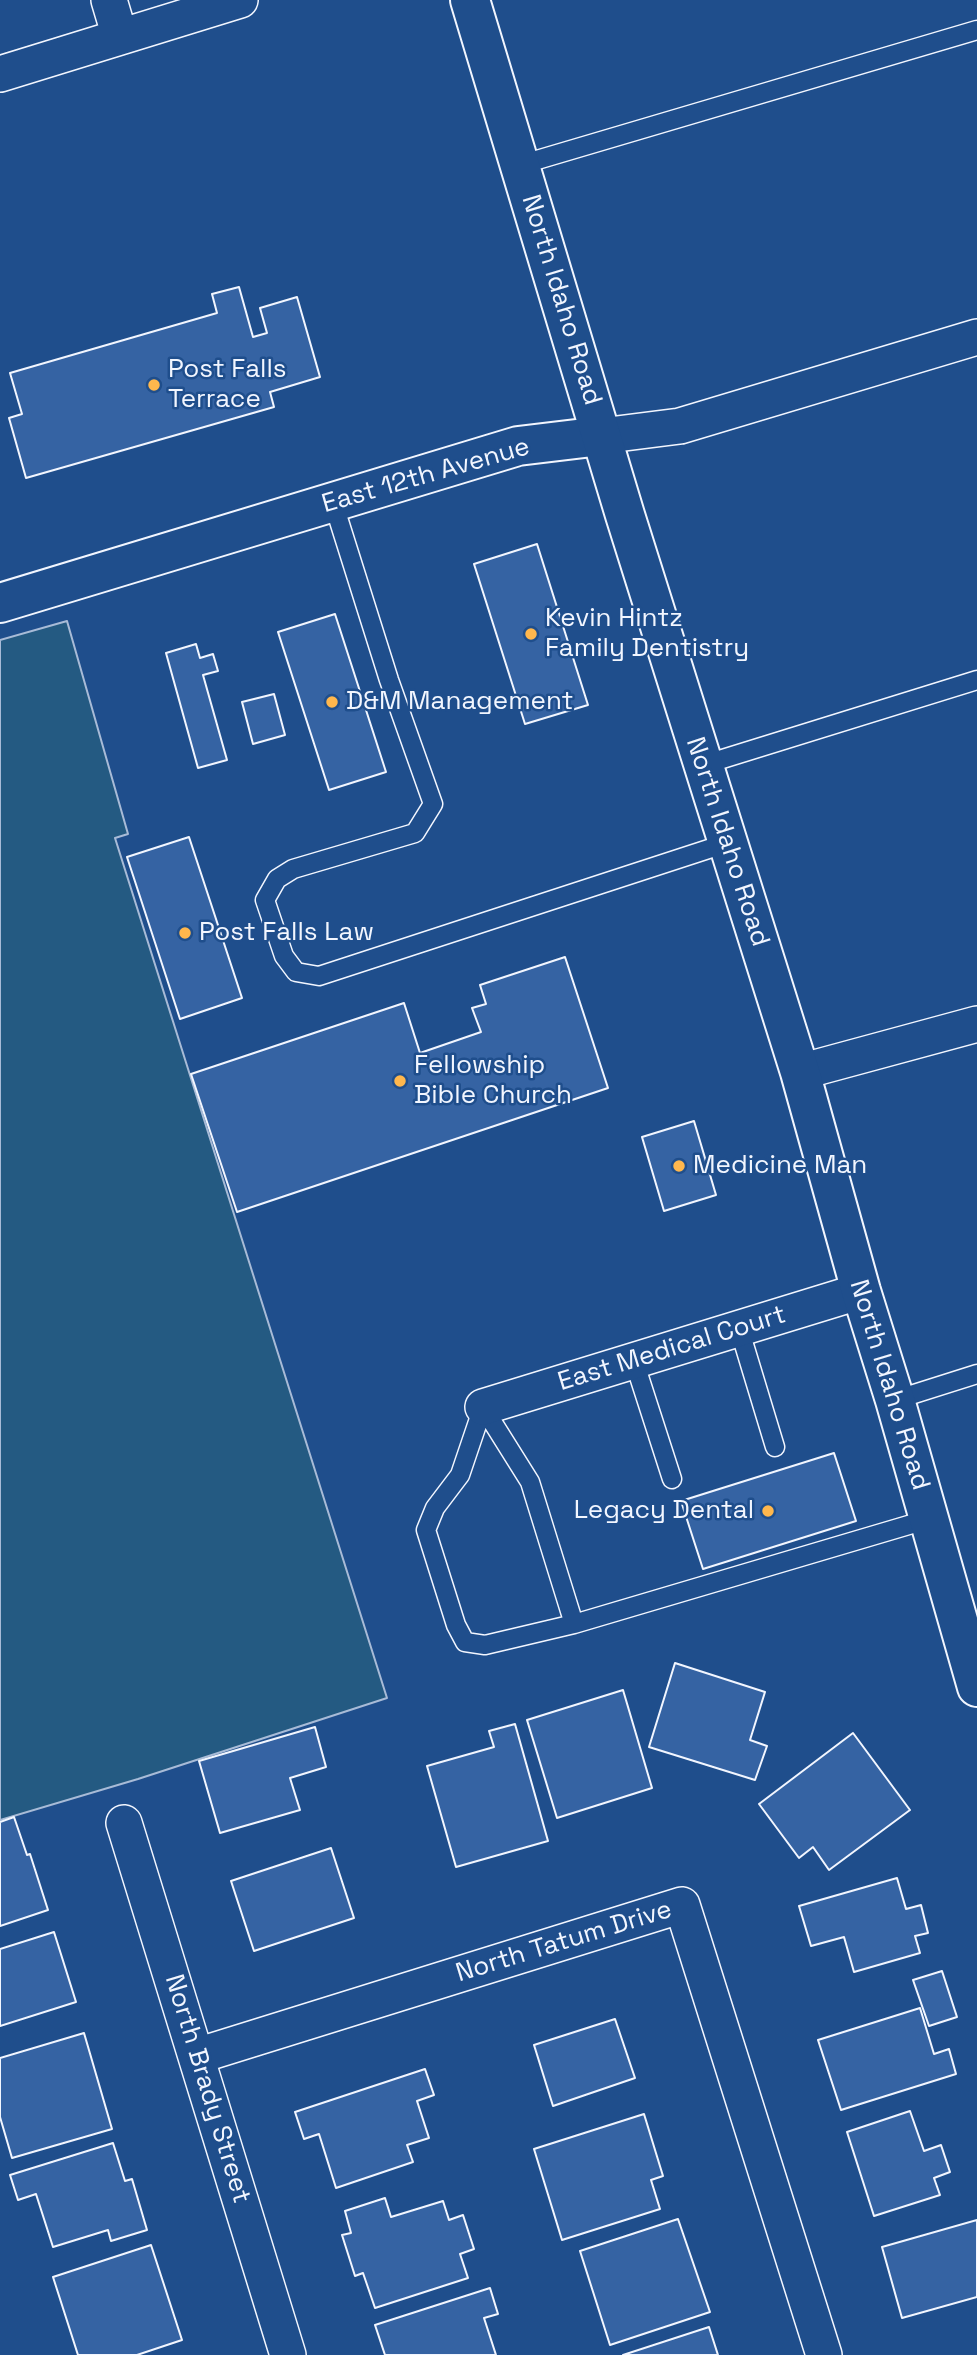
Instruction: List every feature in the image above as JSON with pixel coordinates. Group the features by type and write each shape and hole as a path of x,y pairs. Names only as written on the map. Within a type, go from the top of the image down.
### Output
{"main road":[{"name":"North Idaho Road","path":"470,0 601,436 800,1072 977,1687"},
{"name":"East 12th Avenue","path":"0,603 518,446 601,436"}],"street":[{"path":"109,0 120,37"},
{"path":"0,74 240,0"},
{"name":"East 12th Avenue","path":"601,436 680,426 977,337"},
{"path":"800,1072 977,1024"},
{"name":"East Medical Court","path":"483,1407 861,1291"},
{"name":"North Brady Street","path":"124,1823 288,2355"},
{"name":"North Tatum Drive","path":"197,2056 682,1905 824,2355"}],"lane":[{"path":"520,165 977,30"},
{"path":"333,502 389,680 433,804 415,833 293,869 277,879 265,900 284,956 296,972 319,976 727,843"},
{"path":"703,765 977,680"},
{"path":"739,1328 775,1447"},
{"path":"634,1360 672,1479"},
{"path":"895,1400 977,1374"},
{"path":"483,1407 460,1475 435,1507 426,1530 456,1625 465,1642 485,1645 574,1624 929,1519"},
{"path":"483,1407 530,1482 574,1624"}],"shaded area":[{"path":"67,621 128,834 115,838 387,1698 138,1779 0,1820 0,640"}],"building":[{"name":"Post Falls Terrace","path":"239,287 253,337 267,333 260,308 297,297 320,377 270,392 274,407 26,478 9,418 22,414 10,373 217,313 212,294"},
{"name":"Kevin Hintz Family Dentistry","path":"537,544 588,705 525,724 474,564"},
{"name":"D&M Management","path":"335,614 386,772 329,790 278,632"},
{"path":"196,644 200,658 213,654 218,671 203,675 227,760 198,768 166,653"},
{"path":"274,694 285,735 253,744 242,702"},
{"path":"189,837 242,998 180,1019 127,857"},
{"name":"Fellowship Bible Church","path":"565,957 608,1088 237,1212 191,1074 404,1003 420,1053 481,1032 472,1008 486,1004 480,985"},
{"name":"Medicine Man","path":"694,1121 716,1195 664,1211 642,1137"},
{"name":"Legacy Dental","path":"834,1453 856,1521 703,1569 681,1501"},
{"path":"675,1663 765,1692 750,1740 767,1746 755,1780 649,1747"},
{"path":"623,1690 652,1788 557,1818 527,1720"},
{"path":"515,1724 548,1841 456,1867 427,1766 494,1747 489,1731"},
{"path":"315,1727 326,1767 290,1778 300,1810 220,1833 199,1761"},
{"path":"853,1733 910,1810 829,1870 813,1847 799,1858 759,1804"},
{"path":"14,1817 27,1855 30,1854 48,1910 0,1926 0,1822"},
{"path":"331,1848 354,1918 254,1951 231,1881"},
{"path":"897,1878 906,1909 921,1905 928,1933 915,1936 920,1953 854,1972 844,1937 811,1946 799,1906"},
{"path":"54,1932 76,2002 0,2026 0,1949"},
{"path":"942,1971 957,2017 929,2026 913,1980"},
{"path":"920,2008 934,2054 949,2049 956,2074 841,2110 818,2040"},
{"path":"615,2019 635,2078 553,2106 534,2045"},
{"path":"84,2033 112,2129 12,2158 0,2117 0,2058"},
{"path":"425,2069 434,2095 417,2101 429,2138 407,2145 413,2162 336,2188 319,2134 304,2139 295,2112"},
{"path":"910,2111 924,2151 941,2145 950,2172 934,2178 940,2195 874,2216 847,2132"},
{"path":"644,2114 663,2176 651,2180 660,2209 562,2240 534,2149"},
{"path":"113,2143 125,2181 132,2179 147,2230 111,2241 108,2230 53,2247 36,2194 18,2200 10,2175"},
{"path":"385,2198 391,2217 443,2201 449,2220 463,2215 474,2249 460,2254 468,2278 375,2308 363,2273 355,2276 342,2235 351,2233 345,2211"},
{"path":"678,2219 710,2312 610,2345 580,2251"},
{"path":"977,2220 977,2297 902,2318 882,2247"},
{"path":"151,2245 182,2340 137,2355 78,2355 53,2277"},
{"path":"490,2288 498,2314 484,2318 496,2355 385,2355 375,2325"},
{"path":"709,2327 718,2355 623,2355"}],"place":[{"name":"Post Falls Terrace","path":"154,385"},
{"name":"Kevin Hintz Family Dentistry","path":"531,634"},
{"name":"D&M Management","path":"332,702"},
{"name":"Post Falls Law","path":"185,933"},
{"name":"Fellowship Bible Church","path":"400,1081"},
{"name":"Medicine Man","path":"679,1166"},
{"name":"Legacy Dental","path":"768,1511"}]}
